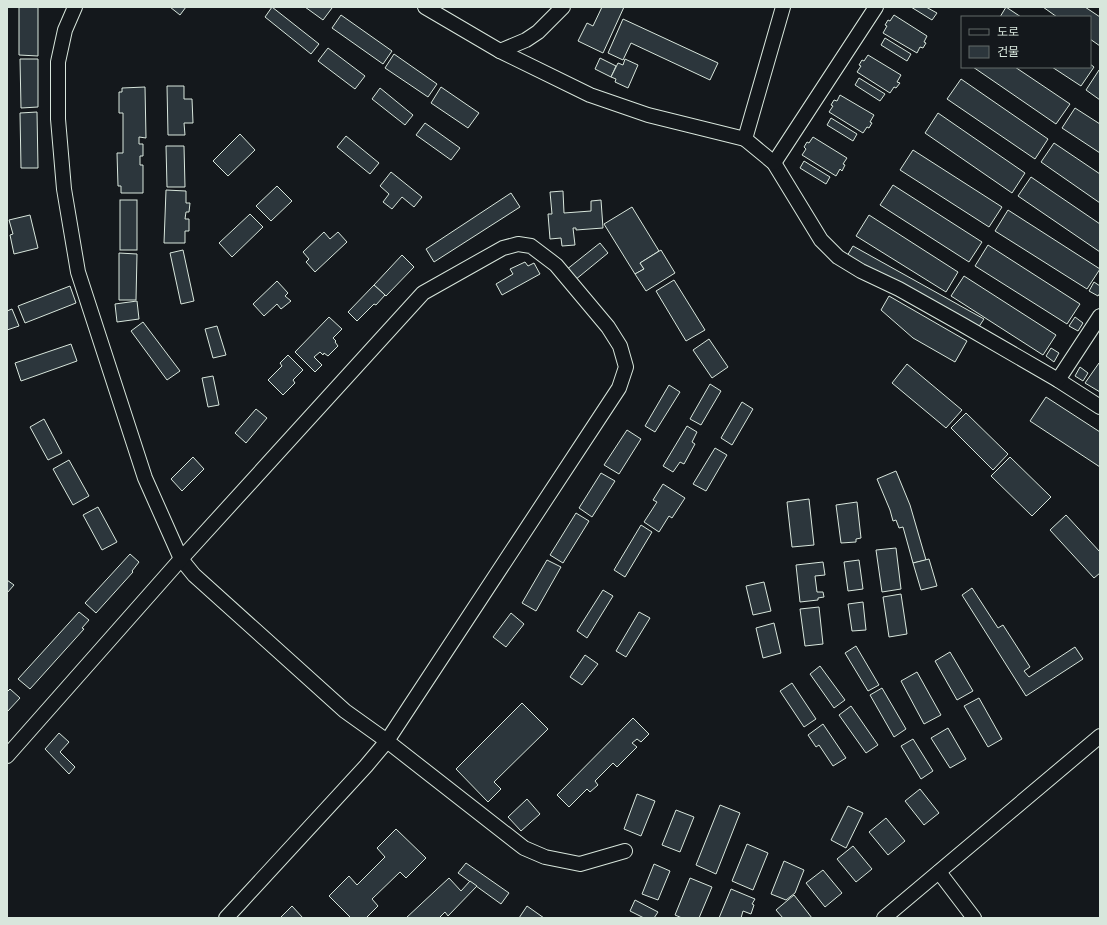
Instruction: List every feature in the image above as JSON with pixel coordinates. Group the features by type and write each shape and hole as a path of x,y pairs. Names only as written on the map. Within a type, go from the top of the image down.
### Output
{"street":[{"path":"75,7 65,30 58,62 58,119 64,189 78,272 145,478 181,559 194,574 345,711 387,740 524,848 545,857 580,864 625,851"},
{"path":"425,7 500,51 590,95 648,115 745,139 774,163 821,240 838,257 861,271 918,300 1058,380 1100,407"},
{"path":"500,51 526,40 538,32 562,7"},
{"path":"745,139 783,7"},
{"path":"774,163 876,7"},
{"path":"7,756 181,559 423,293 503,248 518,244 531,246 556,265 608,327 620,346 626,367 619,388 387,740 366,766 226,918"},
{"path":"1058,380 1100,316"},
{"path":"884,918 1098,740"},
{"path":"940,872 974,918"}],"building":[{"path":"19,7 38,7 38,56 19,55"},
{"path":"170,7 186,7 180,15"},
{"path":"272,7 319,44 311,54 265,17"},
{"path":"305,7 331,7 332,8 323,20"},
{"path":"602,7 624,7 603,53 578,41 587,23 593,26"},
{"path":"911,7 926,7 937,13 932,20"},
{"path":"1006,7 1020,16 1001,16"},
{"path":"1043,7 1085,7 1100,17 1100,46 1091,40 1091,16 1056,16"},
{"path":"341,15 392,51 383,64 332,28"},
{"path":"894,15 927,36 924,42 926,43 923,48 920,47 917,53 883,33 887,26 885,25 888,20 890,21"},
{"path":"623,19 718,63 710,80 631,43 623,60 608,53"},
{"path":"885,38 911,54 907,61 881,45"},
{"path":"328,48 365,76 355,89 318,61"},
{"path":"394,54 437,84 428,97 385,68"},
{"path":"868,55 901,75 897,82 900,83 896,88 894,87 890,93 857,72 861,66 859,65 862,60 864,61"},
{"path":"600,58 616,66 611,77 595,69"},
{"path":"20,59 38,59 38,107 21,108"},
{"path":"625,59 638,65 628,88 615,82 616,79 611,77 618,63 623,65"},
{"path":"1091,65 1094,67 1081,86 1054,68 1091,68"},
{"path":"974,68 1016,68 1070,104 1056,124"},
{"path":"1099,70 1100,71 1100,100 1086,90"},
{"path":"859,78 885,94 880,101 855,85"},
{"path":"961,79 1048,139 1035,159 947,99"},
{"path":"167,86 184,86 184,99 192,99 193,123 184,123 185,135 168,135"},
{"path":"145,87 146,138 139,137 139,144 143,144 143,156 140,156 140,165 143,165 143,193 121,193 121,186 118,186 117,153 123,153 123,113 119,113 119,92 122,92 122,88"},
{"path":"441,87 479,113 468,128 431,103"},
{"path":"380,88 413,115 405,125 372,99"},
{"path":"840,95 874,115 870,122 872,123 869,128 867,127 863,133 829,112 833,106 831,105 834,100 837,101"},
{"path":"1075,108 1100,124 1100,153 1062,128"},
{"path":"37,112 38,168 21,168 20,113"},
{"path":"938,113 1025,173 1012,193 925,133"},
{"path":"831,118 857,134 853,141 827,125"},
{"path":"425,123 460,148 451,160 416,135"},
{"path":"240,134 255,150 228,176 213,161"},
{"path":"346,136 379,163 370,174 337,147"},
{"path":"813,137 847,158 843,164 845,165 842,171 840,169 836,176 802,155 806,149 804,147 807,142 809,143"},
{"path":"1054,143 1100,174 1100,203 1041,162"},
{"path":"166,146 184,146 185,187 167,187"},
{"path":"913,150 1002,207 989,227 900,170"},
{"path":"804,161 830,177 826,184 800,168"},
{"path":"391,172 422,197 414,207 402,197 392,209 383,202 389,194 380,186"},
{"path":"1031,177 1100,224 1100,252 1018,196"},
{"path":"893,185 982,242 969,262 880,205"},
{"path":"277,186 292,201 271,221 256,206"},
{"path":"166,190 186,191 186,203 190,203 189,212 186,212 185,219 189,219 189,231 185,231 185,243 164,243"},
{"path":"563,191 564,213 591,211 591,201 601,200 603,228 576,230 576,228 573,228 575,245 562,246 561,238 550,239 548,214 552,214 550,192"},
{"path":"511,193 520,207 434,262 426,249"},
{"path":"120,200 137,200 137,250 120,250"},
{"path":"632,207 659,251 640,263 644,269 635,274 604,224"},
{"path":"1008,210 1100,269 1087,289 995,231"},
{"path":"250,214 263,227 232,257 219,243"},
{"path":"30,215 38,248 14,254 10,235 13,234 9,220"},
{"path":"869,215 958,272 946,292 856,236"},
{"path":"324,232 330,239 338,232 347,242 315,272 306,262 309,259 303,252"},
{"path":"600,243 608,253 575,280 566,270"},
{"path":"988,245 1080,304 1067,324 975,266"},
{"path":"853,246 984,319 978,328 847,256"},
{"path":"183,250 194,301 181,304 170,253"},
{"path":"661,250 675,273 646,291 635,274 644,269 640,263"},
{"path":"119,253 137,254 136,300 119,300"},
{"path":"402,255 414,267 386,296 374,285"},
{"path":"525,262 528,266 534,263 540,274 502,295 496,284 513,274 510,269"},
{"path":"964,276 1056,335 1043,355 951,296"},
{"path":"674,280 705,330 686,341 656,291"},
{"path":"277,281 288,293 285,296 291,301 281,309 277,304 264,316 253,304"},
{"path":"1094,282 1100,286 1100,293 1098,296 1089,291"},
{"path":"374,285 385,295 376,305 374,304 357,321 348,312"},
{"path":"70,286 76,303 25,323 18,306"},
{"path":"889,296 967,341 955,362 913,338 881,310"},
{"path":"137,301 139,319 117,322 115,304"},
{"path":"12,309 19,326 7,330 7,311"},
{"path":"329,317 342,329 333,338 338,346 328,356 324,353 323,355 320,352 314,357 322,365 315,372 295,352"},
{"path":"1075,317 1083,323 1078,331 1069,326"},
{"path":"143,322 180,371 167,380 131,331"},
{"path":"217,326 226,355 213,358 205,329"},
{"path":"709,339 728,367 712,378 693,350"},
{"path":"71,344 77,361 21,381 15,363"},
{"path":"1051,348 1059,353 1054,362 1046,356"},
{"path":"288,355 303,370 293,380 295,383 283,395 268,380 282,366 280,363"},
{"path":"1099,363 1100,364 1100,392 1085,383"},
{"path":"907,364 962,410 946,428 892,383"},
{"path":"1080,367 1088,373 1083,381 1075,376"},
{"path":"213,376 219,405 208,407 202,378"},
{"path":"710,384 721,391 701,425 690,419"},
{"path":"669,385 680,392 655,432 645,426"},
{"path":"1046,397 1100,432 1100,467 1030,421"},
{"path":"742,402 753,409 732,445 721,438"},
{"path":"256,409 267,418 246,443 235,433"},
{"path":"966,413 1008,454 993,470 951,428"},
{"path":"44,419 62,453 48,460 30,427"},
{"path":"687,426 697,432 692,442 695,444 684,464 680,462 673,472 663,466"},
{"path":"627,430 641,439 619,474 604,465"},
{"path":"715,448 727,455 706,491 693,484"},
{"path":"193,457 204,469 182,491 171,479"},
{"path":"1010,457 1051,497 1032,516 991,476"},
{"path":"69,460 89,496 73,505 53,469"},
{"path":"896,471 910,505 926,560 913,563 903,527 899,528 896,520 893,521 877,479"},
{"path":"601,473 615,481 592,517 579,508"},
{"path":"663,484 685,498 672,518 669,516 659,532 644,522 657,502 653,500"},
{"path":"809,499 814,545 792,547 787,502"},
{"path":"857,502 861,538 856,539 856,542 841,543 836,505"},
{"path":"98,507 117,542 102,550 83,515"},
{"path":"576,513 589,521 563,563 550,555"},
{"path":"1066,515 1100,552 1100,573 1094,578 1050,530"},
{"path":"641,525 652,532 625,577 614,570"},
{"path":"896,548 901,589 882,592 876,550"},
{"path":"130,554 139,562 132,571 133,572 96,613 85,603"},
{"path":"929,559 937,586 921,590 913,563"},
{"path":"547,560 561,567 536,611 522,603"},
{"path":"859,560 863,589 848,591 844,562"},
{"path":"823,562 825,575 815,576 817,592 823,592 824,597 818,598 818,600 800,602 796,565"},
{"path":"7,580 14,585 7,593"},
{"path":"764,582 771,611 753,615 746,586"},
{"path":"972,588 998,628 1003,625 1030,667 1024,671 1029,677 1075,647 1083,659 1026,696 962,595"},
{"path":"603,590 613,596 587,638 577,631"},
{"path":"901,594 907,634 889,637 883,597"},
{"path":"863,602 866,630 852,631 848,604"},
{"path":"819,607 823,644 805,646 800,609"},
{"path":"79,612 89,620 82,628 84,629 30,689 18,679"},
{"path":"639,612 650,618 626,657 616,651"},
{"path":"511,613 524,624 506,647 493,637"},
{"path":"774,623 781,653 763,658 756,628"},
{"path":"856,646 879,685 868,691 845,653"},
{"path":"950,652 973,691 957,700 935,661"},
{"path":"585,655 598,664 582,685 570,677"},
{"path":"820,666 845,700 834,708 810,674"},
{"path":"917,672 941,715 924,724 901,681"},
{"path":"792,683 816,719 804,727 780,691"},
{"path":"882,688 906,729 894,737 870,695"},
{"path":"10,689 20,698 7,712 7,692"},
{"path":"979,698 1002,739 988,747 964,706"},
{"path":"522,703 548,729 494,782 501,789 488,802 456,769"},
{"path":"851,706 878,745 866,753 839,715"},
{"path":"633,718 649,734 641,742 637,739 632,743 637,747 617,767 613,763 595,781 598,785 590,792 587,789 569,807 557,795"},
{"path":"823,724 846,758 833,766 819,745 816,747 808,735"},
{"path":"948,728 966,759 950,768 931,738"},
{"path":"59,733 69,742 60,752 75,767 69,774 45,749"},
{"path":"913,739 933,771 921,779 901,746"},
{"path":"920,789 939,813 924,825 905,801"},
{"path":"637,794 655,801 641,836 624,829"},
{"path":"527,799 540,814 521,831 508,817"},
{"path":"720,805 740,813 716,874 696,865"},
{"path":"848,806 863,813 846,848 831,840"},
{"path":"676,810 694,817 680,852 662,845"},
{"path":"886,818 905,841 888,855 869,832"},
{"path":"396,829 426,858 406,878 400,872 372,899 378,906 366,918 351,918 329,896 349,876 357,885 385,857 377,848"},
{"path":"747,844 768,853 753,890 732,881"},
{"path":"853,846 872,869 856,882 837,859"},
{"path":"784,861 804,870 795,893 786,900 771,894"},
{"path":"466,863 509,893 501,904 458,873"},
{"path":"654,864 670,871 658,900 642,894"},
{"path":"823,870 842,893 825,907 806,883"},
{"path":"449,878 461,891 470,881 477,886 448,916 445,912 439,918 406,918"},
{"path":"690,878 712,887 699,918 682,918 675,915"},
{"path":"731,889 755,899 752,904 754,905 751,914 743,911 741,918 719,918"},
{"path":"794,895 812,918 783,918 776,910"},
{"path":"635,900 658,912 654,918 644,918 630,911"},
{"path":"292,906 303,918 280,918"},
{"path":"527,906 544,918 519,918"}]}
